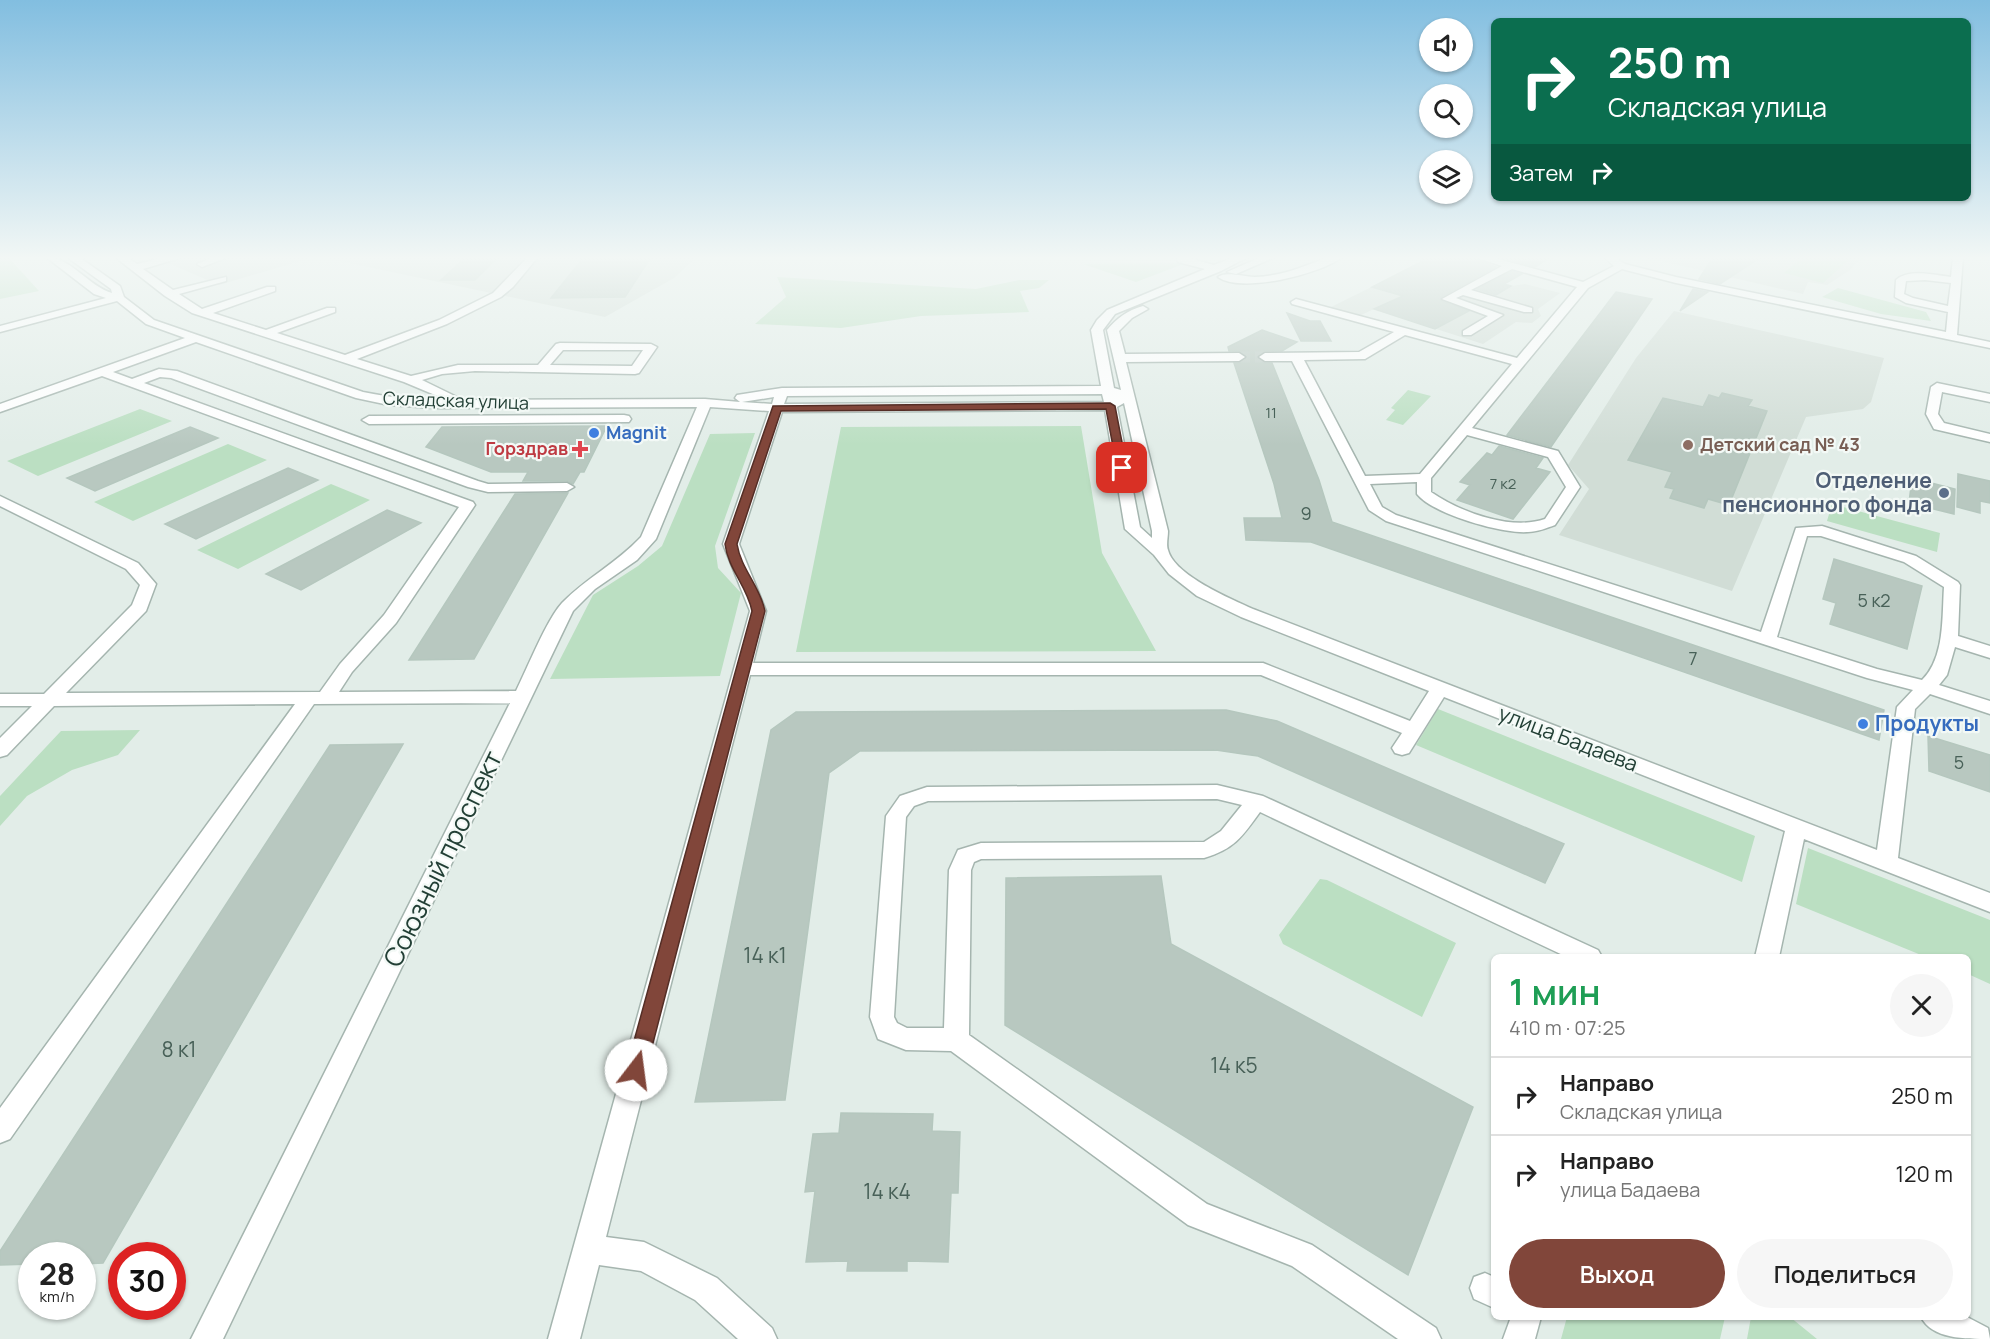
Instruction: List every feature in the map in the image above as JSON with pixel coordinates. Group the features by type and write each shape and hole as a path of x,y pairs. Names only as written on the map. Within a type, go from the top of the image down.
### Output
{"street":[{"path":"0,329 37,319"},
{"name":"Складская улица","path":"147,319 194,339 360,395 388,401 434,404 705,404 1107,390 1129,396"},
{"path":"221,319 412,381 464,404"},
{"path":"265,334 303,319"},
{"path":"346,359 448,319"},
{"name":"улица Бадаева","path":"1104,319 1097,330 1133,530 1160,552 1175,571 1203,593 1247,613 1990,903"},
{"path":"1124,319 1113,330 1160,531 1160,552"},
{"path":"1361,319 1521,363"},
{"path":"1467,333 1490,319"},
{"path":"1464,430 1553,454 1573,487 1550,522 1525,528 1443,507 1424,494 1422,486 1424,478 1464,430 1521,363 1557,319"},
{"path":"1870,319 1990,345"},
{"path":"1951,337 1952,319"},
{"path":"1265,357 1361,356 1404,331"},
{"path":"0,408 194,339"},
{"path":"412,381 427,373 447,369 635,370 651,346 560,346 542,369"},
{"path":"1120,358 1239,357"},
{"path":"1296,357 1376,510 1391,518 1873,674 1927,687 1990,708"},
{"path":"102,372 468,506"},
{"path":"132,383 159,374 173,374 488,488 567,487"},
{"path":"1990,398 1938,387 1932,414 1939,426 1990,438"},
{"name":"Складская улица","path":"779,400 1110,406 1129,396"},
{"path":"564,1339 758,611 756,597 733,559 731,544 779,400"},
{"path":"419,421 434,404"},
{"name":"Союзный проспект","path":"207,1339 566,609 589,586 631,557 648,539 705,404"},
{"path":"369,420 624,419"},
{"path":"1360,480 1424,478"},
{"path":"0,1130 317,698 390,620 468,506 488,488"},
{"path":"0,500 132,566 148,584 140,606 0,750"},
{"path":"1768,639 1801,531 1810,530 1910,559 1952,585 1949,639 1938,675 1906,707 1886,863"},
{"path":"1949,639 1990,652"},
{"path":"743,669 1263,669 1413,730"},
{"path":"1402,748 1440,689"},
{"path":"0,700 523,697"},
{"path":"1425,1339 1302,1255 1198,1215 956,1040 906,1039 887,1031 882,1017 896,816 907,801 927,794 1205,792 1236,795 1256,801 1584,954"},
{"path":"956,1040 960,870 966,856 981,851 1204,850 1221,846 1256,801"},
{"path":"1768,954 1796,828"},
{"path":"588,1249 644,1257 706,1289 761,1339"},
{"path":"1519,1339 1525,1320"},
{"path":"1942,1320 1977,1339"}],"shaded area":[{"path":"1407,319 1537,319 1532,323 1516,322 1483,344"},
{"name":"Детский сад № 43","path":"1667,319 1712,319 1884,358 1871,402 1863,409 1806,417 1732,591 1559,535 1589,489 1568,465 1636,358"}],"green space":[{"path":"760,319 898,319 841,328 755,324"},
{"path":"1408,390 1431,396 1403,425 1386,420 1395,410 1391,408"},
{"path":"140,409 172,421 38,476 7,461"},
{"path":"1081,426 1102,553 1156,651 796,652 841,427"},
{"path":"755,433 715,546 718,568 741,593 720,676 550,679 593,595 638,566 662,546 710,434"},
{"path":"228,444 267,460 133,521 94,502"},
{"path":"331,484 370,500 238,569 197,550"},
{"path":"1832,504 1940,533 1937,552 1827,521"},
{"path":"1438,709 1755,836 1742,882 1416,745"},
{"path":"140,730 118,755 72,770 27,796 0,826 0,796 61,731"},
{"path":"1808,848 1990,920 1990,984 1971,975 1971,954 1919,954 1796,904"},
{"path":"1320,879 1327,880 1456,943 1422,1017 1283,944 1279,935"},
{"path":"1566,1320 1724,1320 1720,1339 1561,1339"},
{"path":"1750,1320 1794,1320 1817,1339 1747,1339"}],"building":[{"path":"1290,319 1320,321 1331,341 1301,341"},
{"path":"1406,319 1453,319 1435,329"},
{"path":"1595,319 1638,319 1551,447 1507,435"},
{"path":"1262,330 1297,342 1282,351 1264,351 1257,358 1264,363 1272,363 1319,480 1332,522 1884,710 1879,740 1311,542 1246,540 1244,518 1282,518 1274,484 1234,363 1240,363 1247,356 1239,351 1229,351 1228,347"},
{"path":"1722,393 1752,400 1748,406 1767,411 1729,505 1708,499 1704,508 1670,498 1674,489 1665,487 1672,472 1628,460 1663,398 1703,407 1709,395 1719,398"},
{"path":"607,426 584,472 580,472 573,484 567,481 523,481 528,472 491,472 426,447 442,427"},
{"path":"190,427 218,438 95,491 67,478"},
{"path":"1499,446 1543,458 1536,468 1550,472 1513,519 1457,500 1470,485 1460,482 1487,453 1492,455"},
{"path":"288,468 318,480 196,539 165,524"},
{"path":"1958,474 1990,481 1990,503 1980,501 1980,513 1957,507"},
{"path":"1912,478 1955,489 1954,514 1909,503"},
{"path":"568,493 474,659 409,660 515,494"},
{"path":"387,510 421,523 301,590 266,574"},
{"path":"1834,559 1922,586 1907,649 1830,624 1836,603 1823,599"},
{"path":"1226,710 1277,721 1564,844 1545,883 1258,756 1216,750 860,751 829,773 785,1100 695,1102 771,730 796,712"},
{"path":"1928,736 1990,755 1990,792 1929,771"},
{"path":"403,744 115,1242 108,1242 108,1254 103,1263 96,1263 96,1242 18,1242 18,1264 0,1265 0,1251 330,745"},
{"path":"1161,876 1171,944 1473,1107 1408,1275 1005,1025 1006,878"},
{"path":"841,1113 933,1114 932,1131 960,1132 958,1193 951,1193 948,1262 907,1261 907,1271 847,1271 848,1261 806,1262 815,1191 805,1192 813,1134 839,1133"}],"tunnel":[{"path":"1239,357 1265,357"}],"place":[{"name":"Magnit","path":"594,433"},
{"name":"Детский сад № 43","path":"1688,445"},
{"name":"Горздрав","path":"580,449"},
{"name":"Отделение пенсионного фонда","path":"1944,493"},
{"name":"Продукты","path":"1863,724"}],"route":[{"path":"636,1070 758,611 756,597 733,559 731,544 777,408 1110,406 1122,468"}]}
